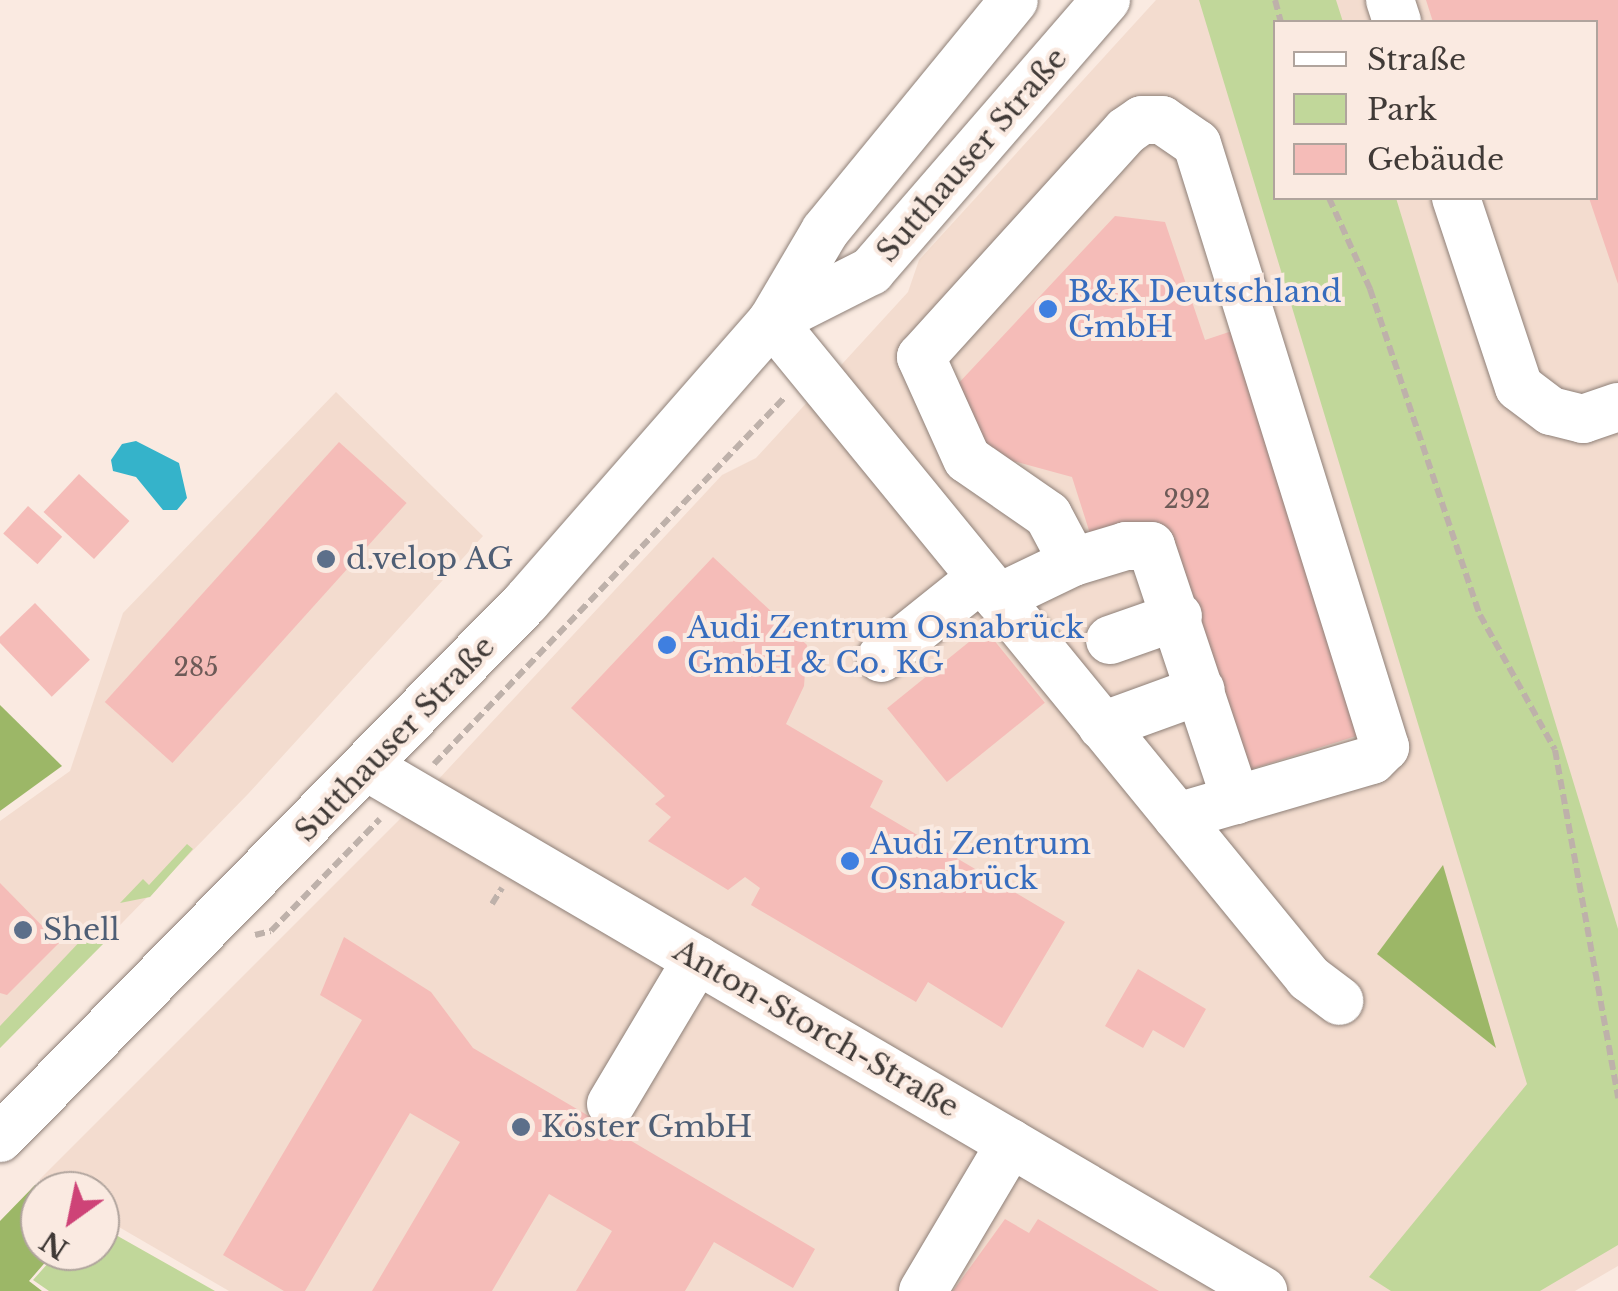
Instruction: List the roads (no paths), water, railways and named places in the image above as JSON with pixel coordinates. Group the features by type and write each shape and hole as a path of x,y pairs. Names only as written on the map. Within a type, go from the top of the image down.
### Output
{"street":[{"name":"Sutthauser Straße","path":"0,1138 388,779 526,602 772,321 825,231 1014,0"},
{"name":"Sutthauser Straße","path":"772,321 871,271 1090,10"},
{"path":"1073,562 1048,515 967,458 921,357 1126,130 1142,120 1162,120 1197,144 1384,747 1372,760 1178,818"},
{"path":"1457,200 1519,387 1551,411 1583,418 1618,407"},
{"path":"772,321 1309,978 1339,1001"},
{"path":"881,658 990,588 1126,546 1151,546 1178,616 1236,800"},
{"path":"1110,640 1178,616"},
{"path":"1102,726 1201,690"},
{"name":"Anton-Storch-Straße","path":"388,779 1262,1291"},
{"path":"611,1104 698,960"},
{"path":"923,1291 1011,1144"}],"water":[{"path":"136,441 179,463 187,498 177,510 163,510 136,477 113,471 111,460 122,444"}],"place":[{"name":"B&K Deutschland GmbH","path":"1048,309"},
{"name":"d.velop AG","path":"326,559"},
{"name":"Audi Zentrum Osnabrück GmbH & Co. KG","path":"667,645"},
{"name":"Audi Zentrum Osnabrück","path":"850,861"},
{"name":"Shell","path":"23,930"},
{"name":"Köster GmbH","path":"521,1127"}]}
